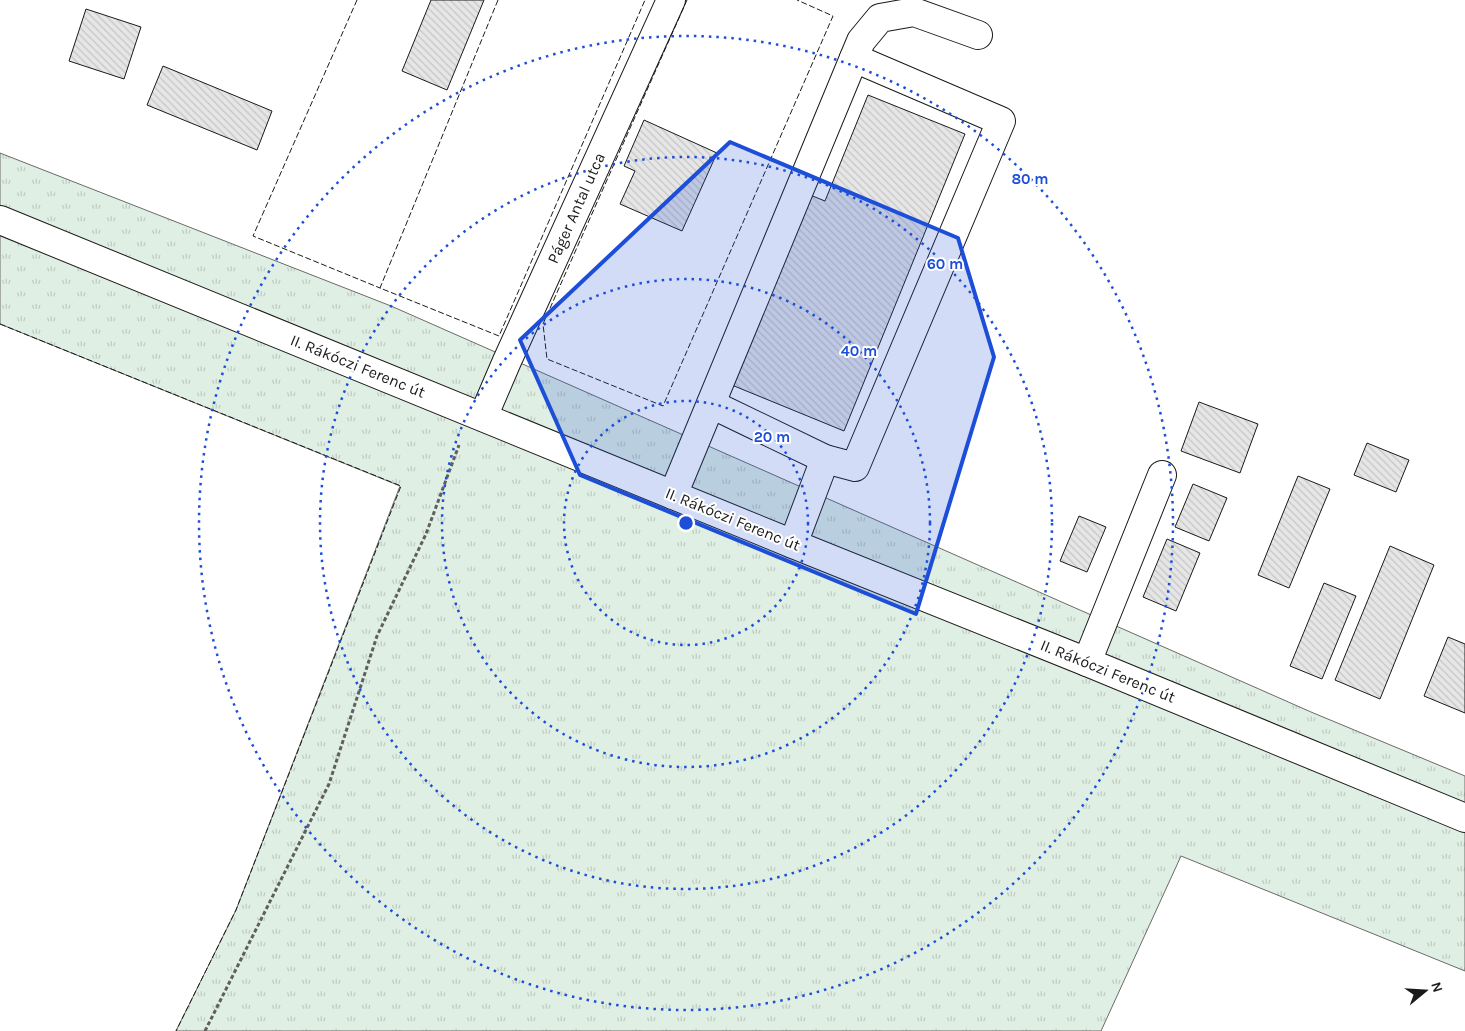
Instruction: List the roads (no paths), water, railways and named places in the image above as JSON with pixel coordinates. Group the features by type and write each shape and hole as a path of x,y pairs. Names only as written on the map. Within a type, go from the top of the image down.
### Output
{"main road":[{"name":"Páger Antal utca","path":"477,414 507,361 671,0"},
{"path":"673,495 861,41 880,18 914,12 978,36"},
{"path":"711,404 825,459 855,467 1001,121 854,58"},
{"name":"II. Rákóczi Ferenc út","path":"0,220 1087,662 1465,818"},
{"path":"793,544 825,459"},
{"path":"1087,662 1162,474"}]}
